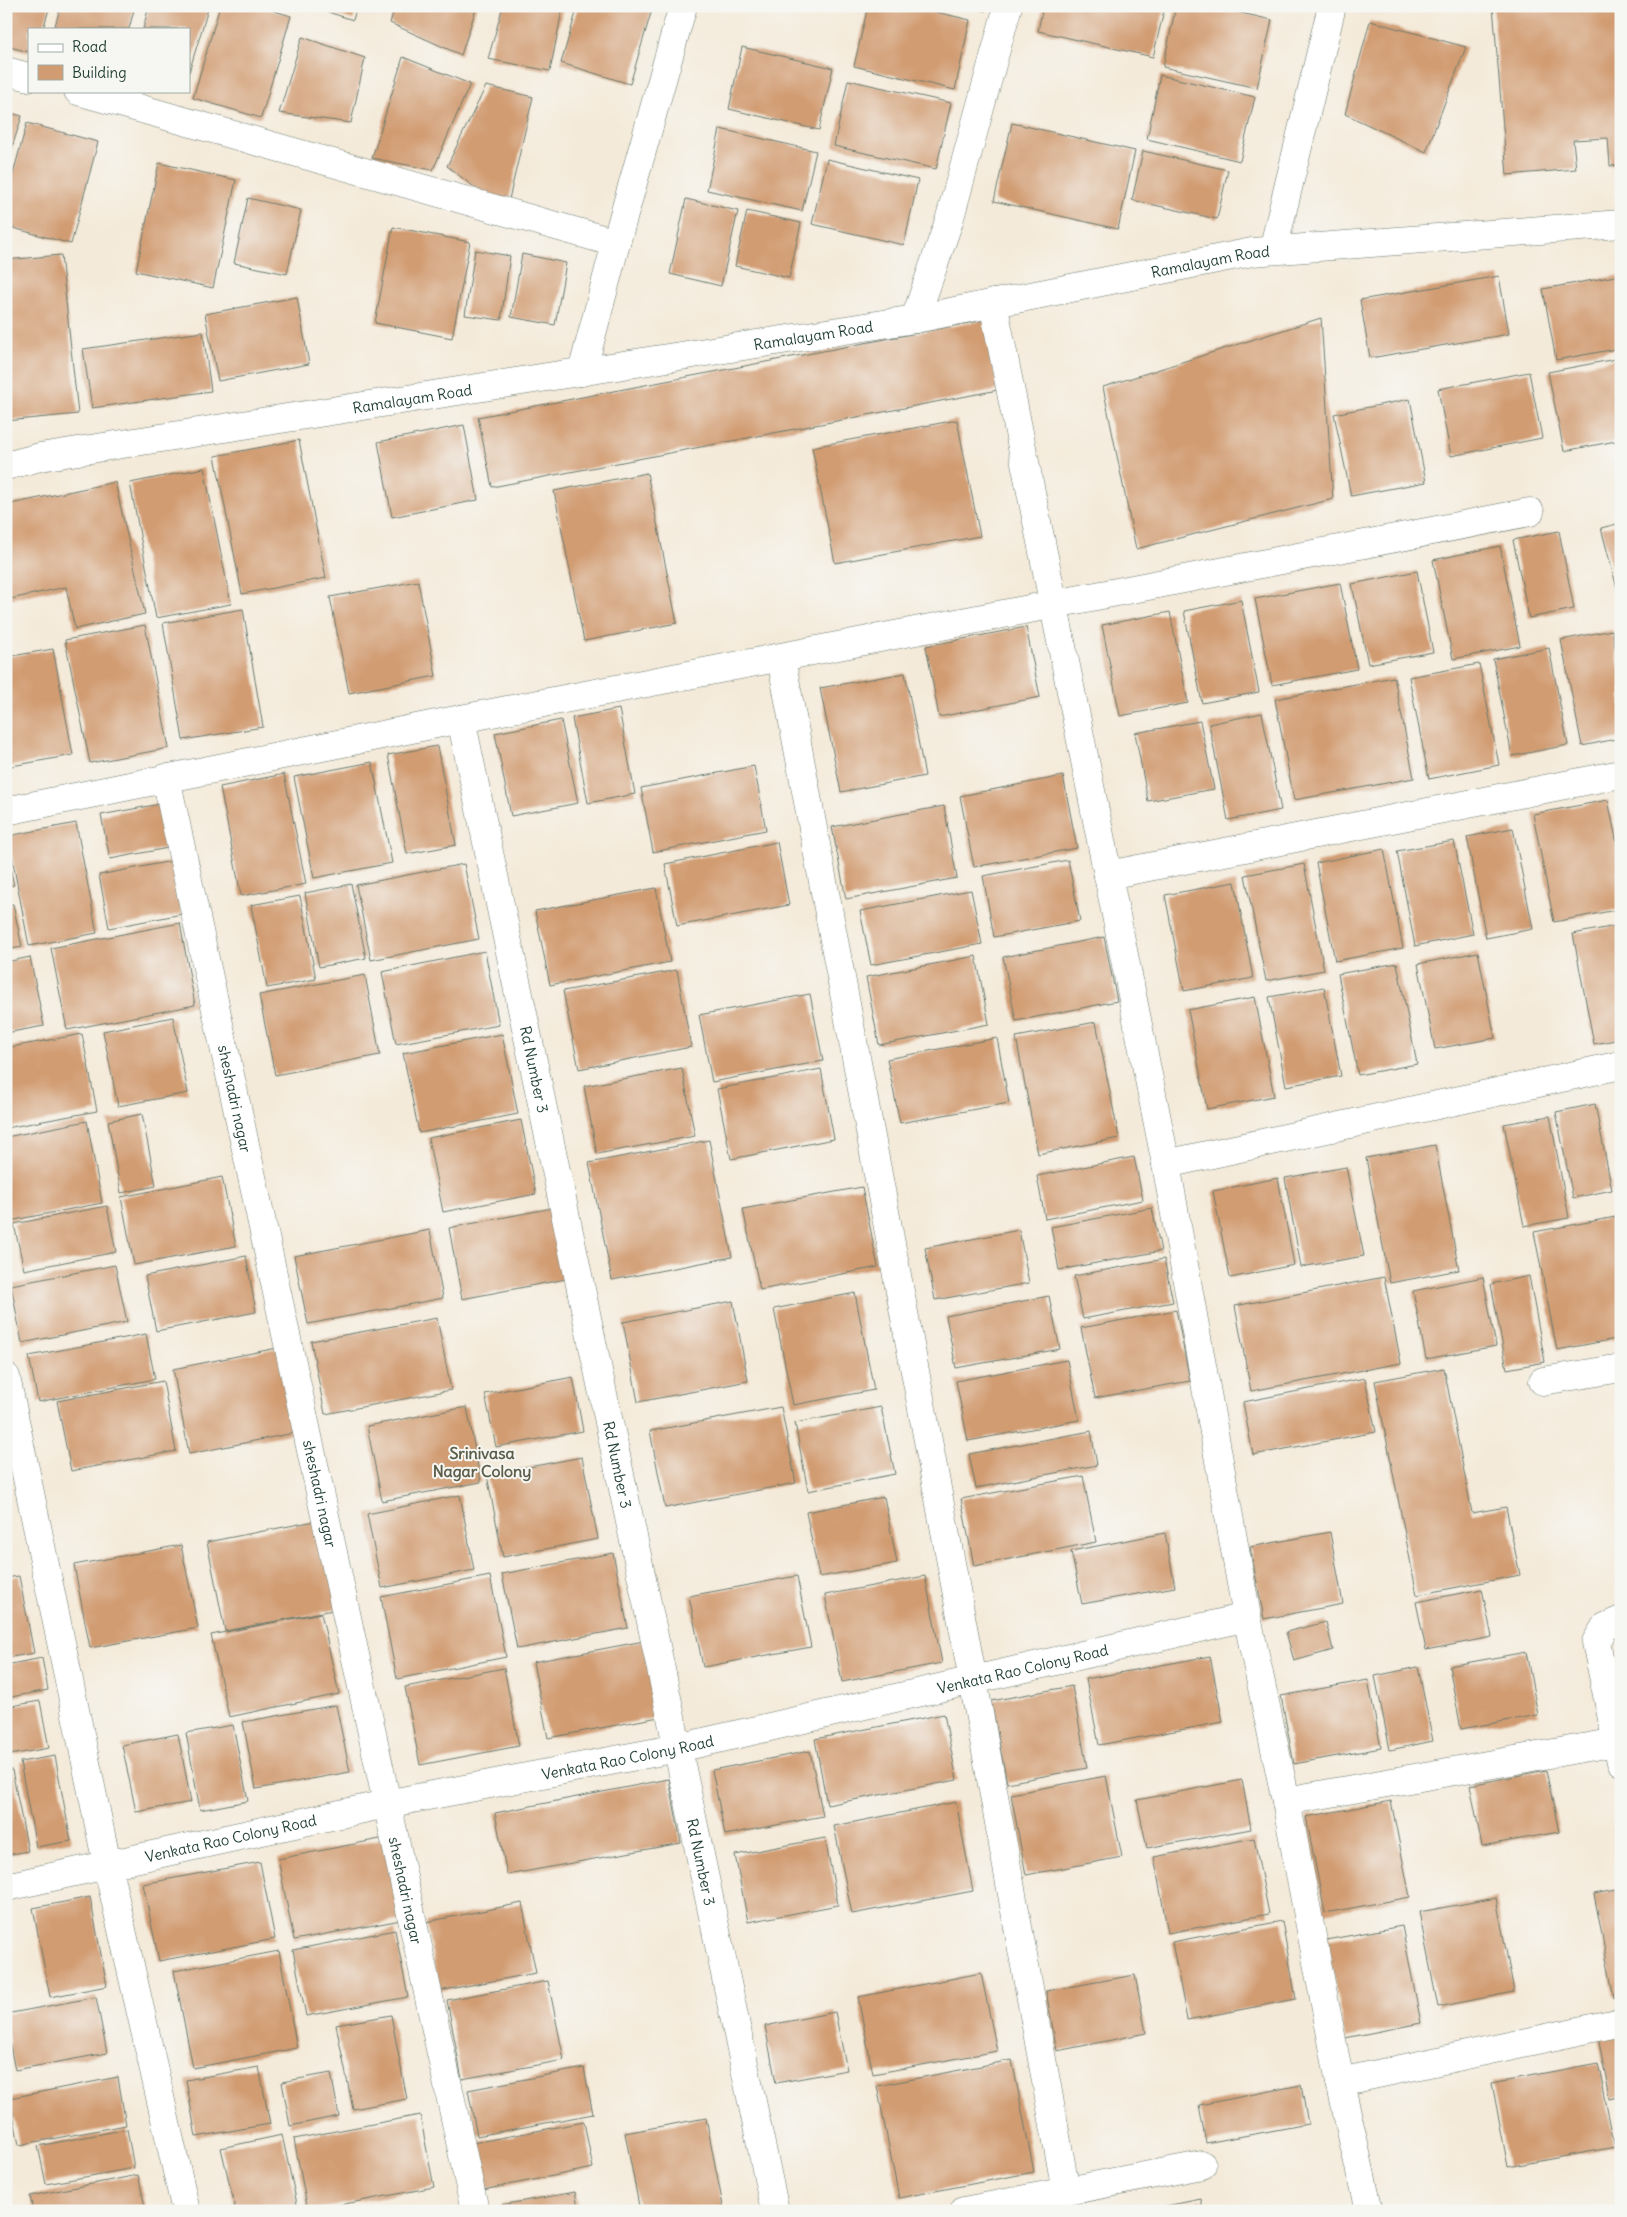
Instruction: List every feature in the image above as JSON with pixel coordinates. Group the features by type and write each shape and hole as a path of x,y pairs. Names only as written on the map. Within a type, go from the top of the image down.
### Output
{"street":[{"path":"582,372 616,243 683,6"},
{"path":"915,319 949,221 1008,6"},
{"path":"1273,250 1332,6"},
{"path":"6,71 28,77"},
{"path":"82,92 616,243"},
{"name":"Ramalayam Road","path":"6,466 50,455 915,319 1252,252 1621,224"},
{"path":"994,303 1166,1164 1247,1617 1286,1801 1340,2082 1369,2211"},
{"path":"6,811 461,719 1530,512"},
{"path":"781,658 973,1680 1066,2191"},
{"name":"Rd Number 3","path":"461,719 775,2211"},
{"path":"1108,875 1621,774"},
{"name":"sheshadri nagar","path":"166,778 475,2211"},
{"path":"1166,1164 1621,1065"},
{"path":"1543,1381 1621,1368"},
{"path":"6,1377 107,1864 186,2211"},
{"name":"Venkata Rao Colony Road","path":"6,1887 386,1804 678,1748 1247,1617"},
{"path":"1286,1801 1619,1752 1596,1642 1605,1627 1621,1620"},
{"path":"1340,2082 1621,2022"},
{"path":"964,2211 1202,2165"}],"building":[{"path":"6,6 50,6 43,28 28,28 28,52 6,46"},
{"path":"61,6 135,6 129,28 54,28"},
{"path":"149,6 209,6 190,69 190,28 143,28"},
{"path":"220,6 258,6 291,16 261,118 193,98"},
{"path":"309,6 357,6 353,20"},
{"path":"395,6 477,6 461,55 390,23"},
{"path":"503,6 563,6 550,71 488,59"},
{"path":"578,6 653,6 630,84 561,63"},
{"path":"868,6 911,6 970,20 955,90 854,66"},
{"path":"965,6 986,6 985,11"},
{"path":"1043,6 1165,6 1153,57 1038,31"},
{"path":"1176,6 1210,6 1272,20 1257,88 1163,67"},
{"path":"1493,6 1621,7 1621,165 1610,166 1608,138 1573,140 1576,169 1507,175"},
{"path":"1370,21 1466,47 1426,152 1345,114"},
{"path":"302,37 365,58 351,123 279,113"},
{"path":"742,47 833,68 819,130 729,109"},
{"path":"403,57 470,84 433,170 372,158"},
{"path":"1160,75 1255,97 1240,161 1147,139"},
{"path":"848,80 951,103 936,169 834,146"},
{"path":"486,86 533,97 506,212 447,166"},
{"path":"6,112 22,116 7,163 6,163"},
{"path":"27,123 98,142 71,244 6,226 6,199"},
{"path":"1012,123 1135,151 1118,229 994,201"},
{"path":"720,129 816,151 802,211 707,190"},
{"path":"1143,151 1228,170 1217,219 1132,200"},
{"path":"827,159 918,180 904,245 812,224"},
{"path":"159,163 236,180 213,288 136,271"},
{"path":"248,198 301,210 287,274 234,263"},
{"path":"686,199 738,211 721,286 670,274"},
{"path":"747,211 801,223 789,278 735,266"},
{"path":"393,227 470,242 452,338 375,323"},
{"path":"475,250 510,256 501,320 465,315"},
{"path":"522,254 566,263 555,325 511,317"},
{"path":"61,255 78,414 6,421 6,260"},
{"path":"1621,275 1621,348 1556,360 1543,289"},
{"path":"1499,276 1509,334 1370,358 1360,300"},
{"path":"297,297 309,364 218,381 205,314"},
{"path":"1321,318 1333,499 1136,549 1103,387"},
{"path":"985,320 998,390 492,487 478,417"},
{"path":"203,332 211,391 92,408 83,349"},
{"path":"1621,358 1621,440 1564,451 1548,372"},
{"path":"1529,372 1542,438 1451,456 1438,389"},
{"path":"1410,399 1426,482 1351,496 1334,414"},
{"path":"957,420 980,536 835,563 812,447"},
{"path":"464,425 478,500 392,517 378,442"},
{"path":"299,440 326,578 242,594 215,456"},
{"path":"204,468 231,604 156,618 130,483"},
{"path":"647,473 677,623 584,641 554,491"},
{"path":"115,482 145,614 75,629 66,587 6,600 6,505"},
{"path":"1621,523 1621,592 1618,592 1601,528"},
{"path":"1559,531 1574,609 1529,618 1513,540"},
{"path":"1500,546 1520,646 1453,659 1433,560"},
{"path":"1417,571 1433,652 1368,664 1352,584"},
{"path":"418,581 436,676 349,693 330,597"},
{"path":"1340,583 1357,669 1272,685 1255,599"},
{"path":"1241,600 1259,692 1202,703 1184,611"},
{"path":"243,609 263,727 183,740 163,623"},
{"path":"1170,612 1188,703 1120,716 1102,625"},
{"path":"145,625 169,748 90,763 65,640"},
{"path":"1026,627 1040,697 939,717 926,646"},
{"path":"1612,630 1621,676 1621,738 1582,746 1561,640"},
{"path":"1549,648 1568,745 1512,756 1493,659"},
{"path":"53,649 73,755 6,767 6,657"},
{"path":"1479,664 1499,765 1429,779 1409,677"},
{"path":"905,673 925,776 841,792 820,688"},
{"path":"1394,677 1414,778 1294,800 1275,699"},
{"path":"619,709 635,794 588,803 572,718"},
{"path":"1262,713 1281,810 1228,820 1209,724"},
{"path":"561,720 578,803 511,816 495,733"},
{"path":"1200,721 1214,789 1148,801 1135,733"},
{"path":"437,746 456,845 407,854 388,755"},
{"path":"372,762 392,863 314,878 294,777"},
{"path":"754,766 766,830 653,852 641,788"},
{"path":"284,774 306,884 241,896 220,787"},
{"path":"1063,776 1077,848 974,867 960,796"},
{"path":"1608,800 1621,863 1621,909 1554,922 1533,814"},
{"path":"160,804 168,848 110,859 101,815"},
{"path":"944,806 957,878 846,899 832,827"},
{"path":"76,823 97,933 29,946 8,836"},
{"path":"1513,828 1533,929 1486,938 1467,837"},
{"path":"1454,841 1473,934 1415,946 1397,851"},
{"path":"777,842 789,905 677,926 665,864"},
{"path":"1384,849 1403,948 1335,961 1316,863"},
{"path":"6,851 14,885 6,886"},
{"path":"1068,860 1080,921 994,937 983,876"},
{"path":"172,861 182,914 109,928 99,875"},
{"path":"464,864 479,939 371,960 356,885"},
{"path":"1304,864 1324,970 1266,981 1245,875"},
{"path":"1235,882 1253,978 1184,991 1165,895"},
{"path":"351,884 366,958 319,967 305,893"},
{"path":"656,888 670,962 550,985 535,911"},
{"path":"971,890 982,944 871,965 860,911"},
{"path":"300,896 316,979 267,988 251,905"},
{"path":"13,904 22,947 6,950 6,905"},
{"path":"180,923 195,1005 67,1030 51,948"},
{"path":"1621,925 1621,1039 1594,1044 1573,934"},
{"path":"1104,937 1117,1001 1016,1021 1003,957"},
{"path":"485,951 499,1025 396,1044 382,972"},
{"path":"1478,952 1495,1038 1435,1049 1418,964"},
{"path":"976,956 989,1024 879,1045 866,977"},
{"path":"30,957 44,1026 6,1033 6,962"},
{"path":"1397,963 1417,1064 1358,1075 1338,974"},
{"path":"677,970 691,1047 579,1069 563,991"},
{"path":"365,975 380,1055 275,1075 259,995"},
{"path":"1324,987 1341,1076 1286,1086 1269,997"},
{"path":"810,994 823,1061 712,1082 699,1015"},
{"path":"1255,997 1274,1096 1207,1109 1188,1010"},
{"path":"173,1017 188,1093 118,1106 103,1031"},
{"path":"1096,1022 1119,1138 1038,1154 1016,1037"},
{"path":"82,1034 97,1111 6,1128 6,1048"},
{"path":"502,1034 518,1114 419,1133 403,1053"},
{"path":"997,1038 1009,1103 900,1123 887,1059"},
{"path":"682,1068 695,1136 597,1154 584,1086"},
{"path":"821,1069 834,1139 731,1159 717,1089"},
{"path":"1595,1104 1612,1190 1573,1198 1556,1112"},
{"path":"142,1114 156,1186 121,1193 108,1121"},
{"path":"1550,1116 1569,1218 1524,1226 1504,1124"},
{"path":"521,1120 536,1194 443,1212 428,1138"},
{"path":"87,1121 102,1203 9,1221 6,1208 6,1137"},
{"path":"709,1140 732,1257 612,1280 589,1163"},
{"path":"1435,1145 1459,1270 1390,1283 1366,1158"},
{"path":"1134,1157 1143,1200 1045,1219 1037,1176"},
{"path":"1346,1167 1364,1256 1301,1267 1285,1178"},
{"path":"222,1177 236,1246 134,1265 121,1197"},
{"path":"1278,1178 1294,1265 1230,1278 1213,1191"},
{"path":"862,1187 878,1267 760,1290 743,1209"},
{"path":"107,1206 116,1252 24,1270 14,1224"},
{"path":"552,1208 566,1279 462,1299 449,1228"},
{"path":"1152,1208 1161,1251 1059,1270 1051,1227"},
{"path":"1621,1216 1621,1338 1557,1350 1534,1232"},
{"path":"430,1230 443,1298 308,1324 294,1256"},
{"path":"1019,1230 1029,1283 935,1300 925,1248"},
{"path":"246,1256 256,1312 156,1331 145,1276"},
{"path":"1164,1259 1173,1302 1083,1319 1074,1276"},
{"path":"115,1265 127,1322 22,1343 11,1285"},
{"path":"1529,1276 1545,1362 1507,1369 1491,1284"},
{"path":"1384,1277 1401,1363 1251,1391 1235,1306"},
{"path":"1483,1277 1496,1346 1426,1359 1413,1291"},
{"path":"855,1293 874,1390 793,1405 774,1309"},
{"path":"1049,1296 1060,1349 956,1368 946,1316"},
{"path":"733,1301 748,1381 638,1402 623,1322"},
{"path":"1176,1310 1190,1381 1095,1398 1081,1328"},
{"path":"437,1318 451,1390 325,1414 311,1341"},
{"path":"146,1334 155,1379 38,1402 29,1356"},
{"path":"277,1348 294,1433 189,1454 173,1369"},
{"path":"1067,1360 1079,1420 968,1441 956,1381"},
{"path":"1444,1368 1472,1513 1506,1507 1520,1575 1417,1595 1375,1381"},
{"path":"573,1377 583,1431 496,1447 485,1394"},
{"path":"1365,1378 1376,1432 1253,1455 1243,1402"},
{"path":"163,1381 176,1451 71,1471 57,1401"},
{"path":"467,1407 481,1482 382,1501 367,1426"},
{"path":"781,1407 796,1483 665,1508 650,1431"},
{"path":"881,1407 895,1474 808,1491 795,1423"},
{"path":"1091,1431 1097,1465 976,1488 969,1454"},
{"path":"582,1457 598,1539 503,1557 487,1475"},
{"path":"1083,1476 1096,1542 974,1566 961,1499"},
{"path":"460,1495 474,1570 382,1588 367,1514"},
{"path":"884,1497 897,1563 819,1577 806,1512"},
{"path":"320,1520 338,1609 225,1631 207,1542"},
{"path":"1330,1532 1343,1604 1264,1619 1250,1547"},
{"path":"1165,1533 1175,1587 1082,1604 1071,1551"},
{"path":"181,1545 198,1628 90,1648 74,1565"},
{"path":"613,1553 628,1628 517,1649 502,1574"},
{"path":"19,1576 34,1653 6,1658 6,1578"},
{"path":"490,1576 506,1657 397,1679 381,1597"},
{"path":"797,1576 811,1647 703,1667 689,1596"},
{"path":"925,1576 942,1663 842,1682 825,1595"},
{"path":"1482,1589 1492,1637 1426,1650 1416,1602"},
{"path":"321,1613 339,1694 229,1717 211,1635"},
{"path":"1326,1622 1333,1650 1294,1661 1286,1632"},
{"path":"644,1641 659,1717 548,1738 533,1662"},
{"path":"1526,1652 1538,1715 1461,1729 1449,1666"},
{"path":"1210,1656 1223,1722 1099,1745 1086,1679"},
{"path":"42,1658 48,1690 6,1698 6,1665"},
{"path":"1418,1667 1433,1741 1390,1750 1375,1676"},
{"path":"504,1668 519,1746 420,1765 405,1687"},
{"path":"1368,1680 1381,1748 1294,1764 1281,1696"},
{"path":"1072,1686 1087,1768 1007,1783 991,1701"},
{"path":"40,1701 49,1748 10,1755 6,1734 6,1707"},
{"path":"336,1705 350,1772 256,1789 243,1722"},
{"path":"944,1714 957,1780 827,1805 815,1739"},
{"path":"233,1725 248,1801 200,1810 186,1733"},
{"path":"178,1734 191,1802 136,1812 122,1745"},
{"path":"810,1751 823,1816 725,1835 712,1770"},
{"path":"55,1756 71,1841 36,1847 20,1762"},
{"path":"12,1770 28,1851 6,1855 6,1771"},
{"path":"1546,1770 1559,1832 1482,1846 1470,1785"},
{"path":"1106,1776 1122,1857 1026,1875 1011,1794"},
{"path":"669,1779 681,1843 507,1875 495,1813"},
{"path":"1242,1780 1251,1829 1147,1848 1137,1800"},
{"path":"1391,1801 1410,1897 1325,1913 1306,1817"},
{"path":"956,1802 973,1891 852,1914 834,1826"},
{"path":"385,1838 401,1920 294,1940 278,1859"},
{"path":"825,1838 838,1905 748,1922 735,1855"},
{"path":"1254,1838 1269,1914 1168,1933 1154,1857"},
{"path":"260,1862 275,1939 159,1961 143,1884"},
{"path":"1621,1889 1621,1996 1614,1998 1594,1894"},
{"path":"90,1897 107,1986 50,1997 33,1908"},
{"path":"1496,1898 1514,1992 1438,2007 1419,1912"},
{"path":"522,1903 536,1973 439,1991 426,1922"},
{"path":"1282,1921 1296,1999 1187,2020 1172,1942"},
{"path":"1402,1926 1421,2023 1345,2038 1326,1940"},
{"path":"395,1930 408,1997 306,2016 293,1950"},
{"path":"279,1951 297,2048 193,2068 174,1971"},
{"path":"981,1973 997,2051 873,2074 858,1997"},
{"path":"1135,1975 1146,2033 1057,2051 1046,1991"},
{"path":"548,1981 564,2060 462,2079 447,2000"},
{"path":"96,1997 107,2053 15,2070 6,2026 6,2014"},
{"path":"835,2012 847,2070 776,2083 765,2026"},
{"path":"391,2015 407,2099 353,2109 336,2025"},
{"path":"1621,2033 1621,2097 1610,2099 1598,2037"},
{"path":"1012,2060 1034,2172 899,2198 877,2086"},
{"path":"1598,2063 1615,2147 1508,2167 1492,2083"},
{"path":"259,2067 270,2124 196,2137 186,2080"},
{"path":"584,2068 593,2114 477,2136 468,2090"},
{"path":"331,2073 339,2116 290,2126 282,2082"},
{"path":"118,2077 126,2125 19,2145 10,2098"},
{"path":"6,2078 10,2093 6,2094"},
{"path":"1301,2085 1308,2124 1206,2143 1199,2105"},
{"path":"420,2115 434,2187 308,2211 294,2139"},
{"path":"706,2118 724,2211 640,2211 625,2133"},
{"path":"584,2122 593,2168 483,2190 473,2143"},
{"path":"127,2129 134,2168 46,2184 38,2146"},
{"path":"282,2135 297,2204 268,2211 236,2211 221,2148"},
{"path":"138,2175 146,2211 33,2211 30,2196"},
{"path":"575,2192 579,2211 503,2211 501,2205"},
{"path":"1201,2199 1203,2211 1146,2211 1146,2210"}],"district":[{"name":"Srinivasa Nagar Colony","path":"482,1462"}]}
